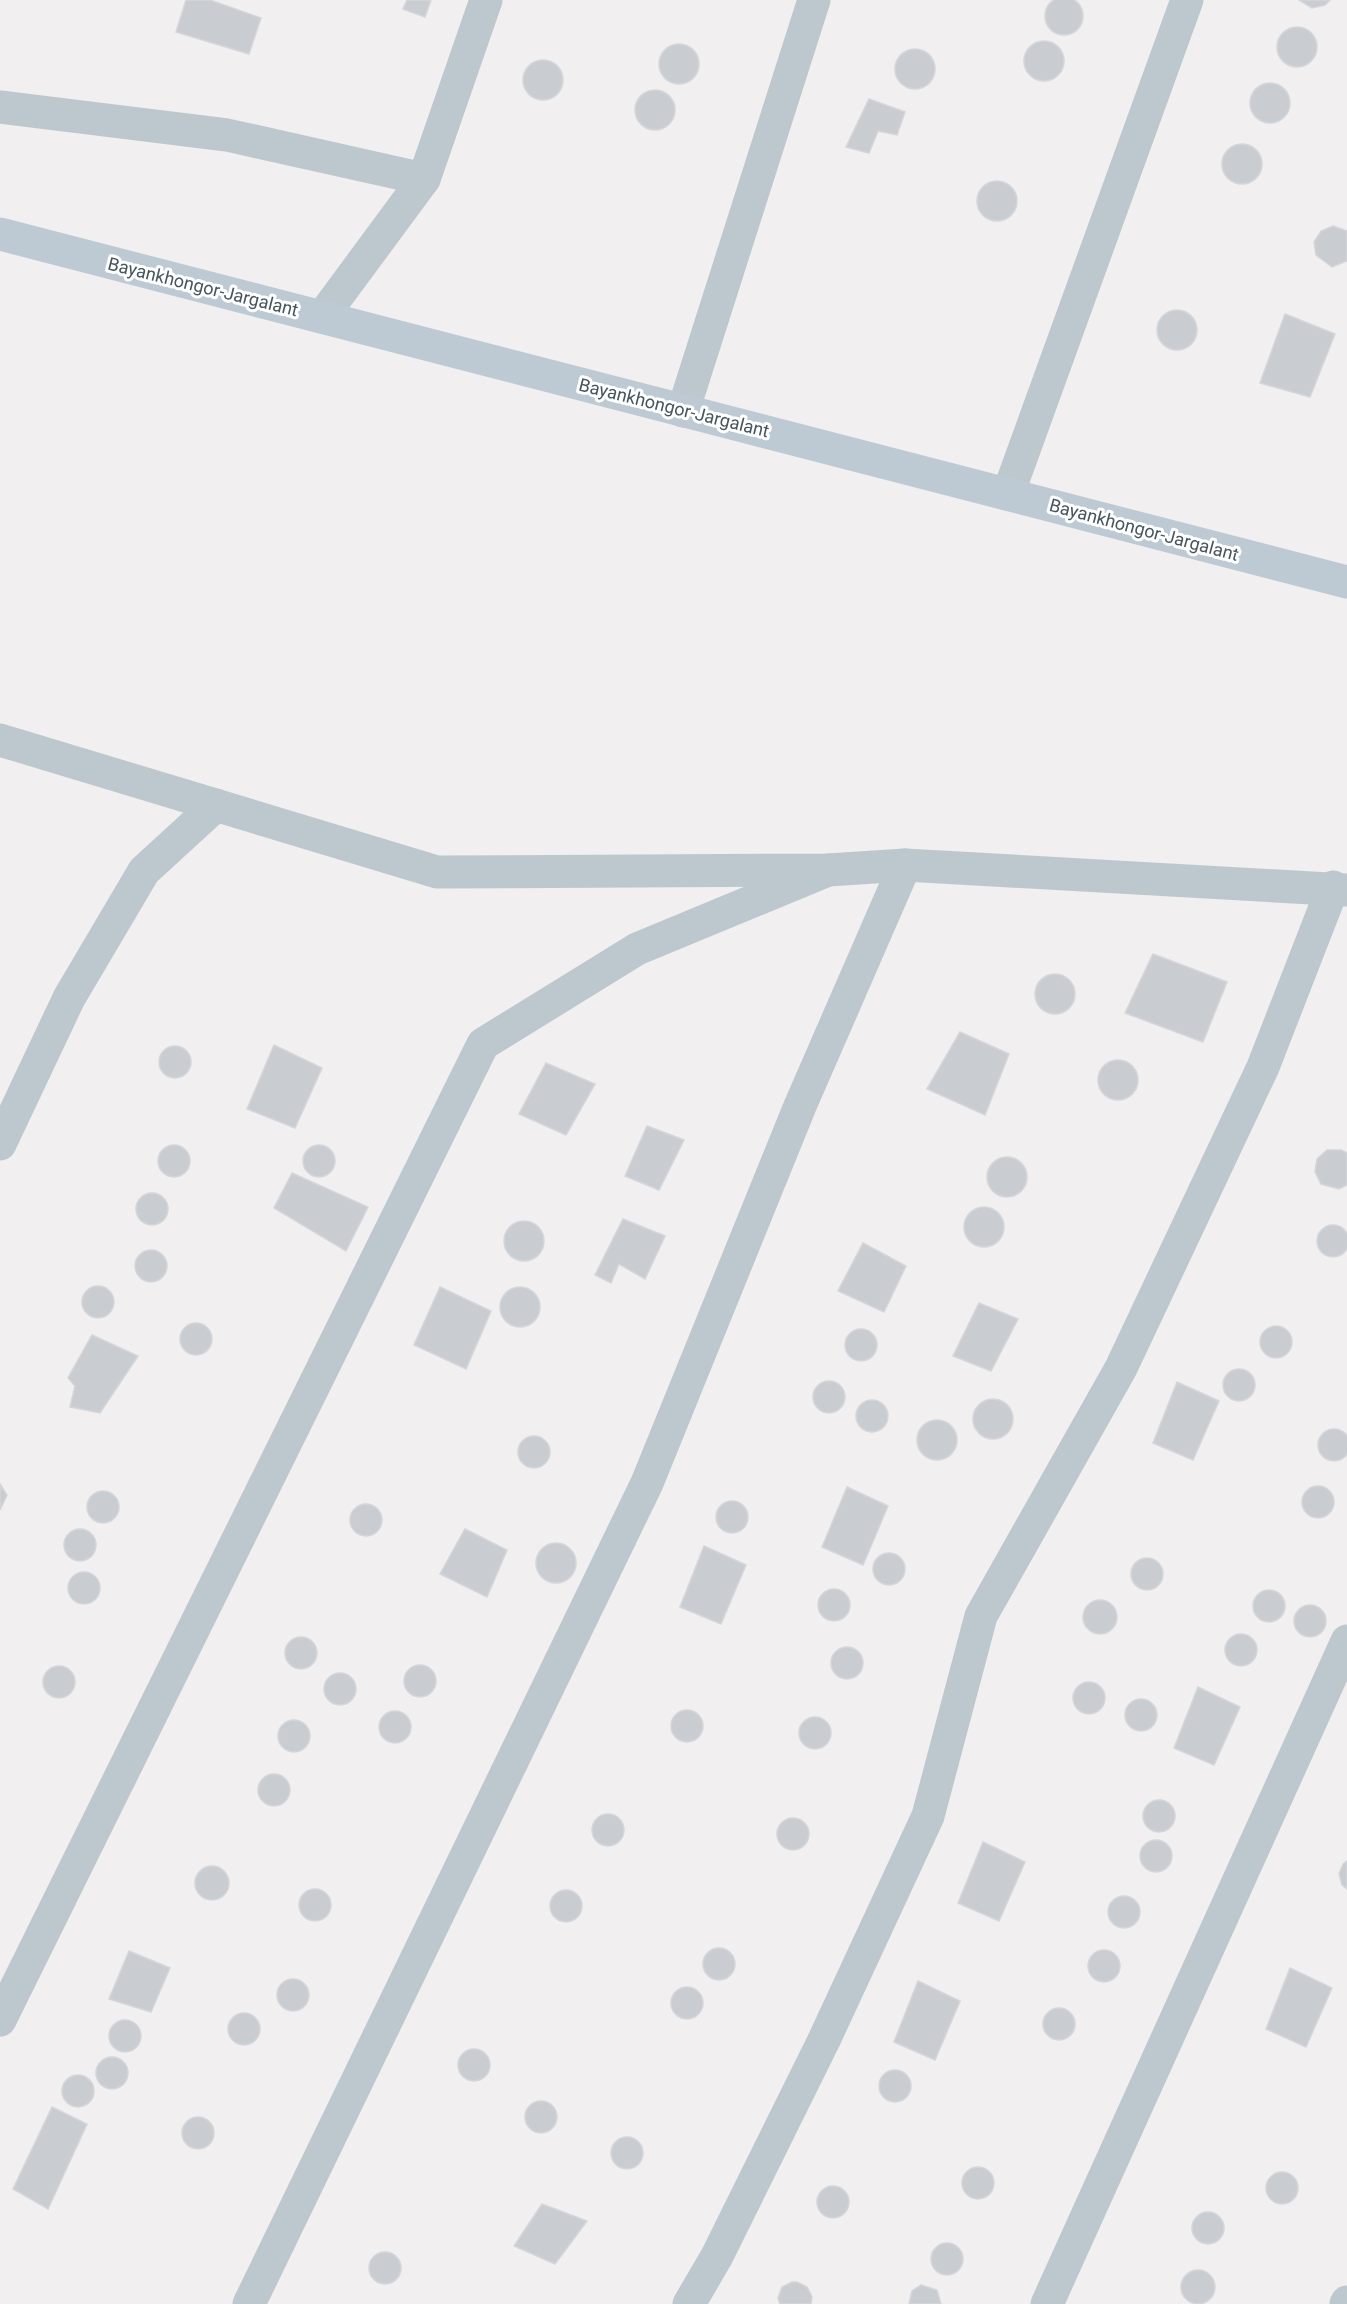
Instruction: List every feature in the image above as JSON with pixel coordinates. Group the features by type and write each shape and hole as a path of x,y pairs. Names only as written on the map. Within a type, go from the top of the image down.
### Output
{"street":[{"path":"322,317 424,179 486,0"},
{"path":"683,411 814,0"},
{"path":"1008,494 1187,0"},
{"path":"0,107 227,135 424,179"},
{"name":"Bayankhongor-Jargalant","path":"0,234 1347,582"},
{"path":"0,740 437,872 828,870 905,866 1340,889 1263,1067 1121,1368 981,1616 928,1816 824,2040 717,2256 689,2304"},
{"path":"0,1144 69,998 144,872 216,805"},
{"path":"249,2304 646,1483 800,1106 905,866"},
{"path":"0,2020 483,1044 637,949 828,870"},
{"path":"1047,2304 1347,1641"}],"building":[{"path":"1064,-3 1078,2 1083,16 1078,30 1064,35 1050,30 1045,16 1050,2"},
{"path":"186,0 210,0 261,18 249,54 176,32"},
{"path":"407,0 431,0 425,17 403,9"},
{"path":"1299,0 1330,0 1325,5 1312,8"},
{"path":"1297,27 1305,28 1311,33 1316,39 1316,55 1311,61 1305,66 1297,67 1289,66 1283,61 1278,55 1277,47 1278,39 1283,33 1289,28"},
{"path":"1044,41 1052,42 1058,47 1063,53 1063,69 1058,75 1052,80 1044,81 1036,80 1030,75 1025,69 1024,61 1025,53 1030,47 1036,42"},
{"path":"679,44 693,50 699,64 693,78 679,84 665,78 659,64 665,50"},
{"path":"915,49 929,55 935,69 929,83 915,89 901,83 895,69 901,55"},
{"path":"543,60 551,61 557,66 562,72 562,88 557,94 551,99 543,100 535,99 529,94 524,88 523,80 524,72 529,66 535,61"},
{"path":"1270,83 1278,84 1284,89 1289,95 1289,111 1284,117 1278,122 1270,123 1262,122 1256,117 1251,111 1250,103 1251,95 1256,89 1262,84"},
{"path":"655,90 663,91 669,96 674,102 674,118 669,124 663,129 655,130 647,129 641,124 636,118 635,110 636,102 641,96 647,91"},
{"path":"869,99 905,112 897,135 878,131 869,153 846,147"},
{"path":"1242,144 1250,145 1256,150 1261,156 1261,172 1256,178 1250,183 1242,184 1234,183 1228,178 1223,172 1222,164 1223,156 1228,150 1234,145"},
{"path":"997,181 1005,182 1011,187 1016,193 1016,209 1011,215 1005,220 997,221 989,220 983,215 978,209 977,201 978,193 983,187 989,182"},
{"path":"1333,226 1347,231 1347,261 1332,267 1316,255 1314,242 1321,231"},
{"path":"1177,310 1185,311 1191,316 1196,322 1196,338 1191,344 1185,349 1177,350 1169,349 1163,344 1158,338 1157,330 1158,322 1163,316 1169,311"},
{"path":"1285,314 1335,334 1310,397 1260,383"},
{"path":"1153,954 1227,982 1203,1042 1125,1013"},
{"path":"1055,974 1063,975 1069,980 1074,986 1074,1002 1069,1008 1063,1013 1055,1014 1047,1013 1041,1008 1036,1002 1035,994 1036,986 1041,980 1047,975"},
{"path":"960,1032 1009,1054 985,1115 927,1089"},
{"path":"274,1045 322,1068 295,1128 247,1109"},
{"path":"175,1046 187,1050 191,1062 187,1074 175,1078 163,1074 159,1062 163,1050"},
{"path":"1118,1060 1126,1061 1132,1066 1137,1072 1137,1088 1132,1094 1126,1099 1118,1100 1110,1099 1104,1094 1099,1088 1098,1080 1099,1072 1104,1066 1110,1061"},
{"path":"546,1063 595,1084 566,1135 519,1114"},
{"path":"647,1126 684,1140 659,1190 625,1176"},
{"path":"174,1145 186,1149 190,1161 186,1173 174,1177 162,1173 158,1161 162,1149"},
{"path":"319,1145 331,1149 335,1161 331,1173 319,1177 307,1173 303,1161 307,1149"},
{"path":"1327,1150 1341,1150 1347,1153 1347,1185 1339,1189 1321,1184 1315,1172 1317,1159"},
{"path":"1007,1157 1021,1163 1027,1177 1021,1191 1007,1197 993,1191 987,1177 993,1163"},
{"path":"292,1173 368,1207 346,1251 274,1208"},
{"path":"152,1193 164,1197 168,1209 164,1221 152,1225 140,1221 136,1209 140,1197"},
{"path":"984,1207 992,1208 998,1213 1003,1219 1003,1235 998,1241 992,1246 984,1247 976,1246 970,1241 965,1235 964,1227 965,1219 970,1213 976,1208"},
{"path":"623,1219 665,1236 645,1279 619,1264 611,1283 595,1275"},
{"path":"524,1221 532,1222 538,1227 543,1233 543,1249 538,1255 532,1260 524,1261 516,1260 510,1255 505,1249 504,1241 505,1233 510,1227 516,1222"},
{"path":"1333,1225 1344,1230 1349,1241 1344,1252 1333,1257 1322,1252 1317,1241 1322,1230"},
{"path":"863,1243 906,1266 884,1312 838,1291"},
{"path":"151,1250 163,1254 167,1266 163,1278 151,1282 139,1278 135,1266 139,1254"},
{"path":"98,1286 110,1290 114,1302 110,1314 98,1318 86,1314 82,1302 86,1290"},
{"path":"440,1287 491,1311 466,1369 414,1345"},
{"path":"520,1287 528,1288 534,1293 539,1299 539,1315 534,1321 528,1326 520,1327 512,1326 506,1321 501,1315 500,1307 501,1299 506,1293 512,1288"},
{"path":"979,1303 1018,1319 991,1371 953,1356"},
{"path":"196,1323 208,1327 212,1339 208,1351 196,1355 184,1351 180,1339 184,1327"},
{"path":"1276,1326 1288,1330 1292,1342 1288,1354 1276,1358 1264,1354 1260,1342 1264,1330"},
{"path":"861,1329 873,1333 877,1345 873,1357 861,1361 849,1357 845,1345 849,1333"},
{"path":"92,1335 138,1356 100,1413 70,1407 75,1386 68,1378"},
{"path":"1239,1369 1251,1373 1255,1385 1251,1397 1239,1401 1227,1397 1223,1385 1227,1373"},
{"path":"829,1381 841,1385 845,1397 841,1409 829,1413 817,1409 813,1397 817,1385"},
{"path":"1177,1382 1219,1401 1193,1460 1153,1443"},
{"path":"993,1399 1007,1405 1013,1419 1007,1433 993,1439 979,1433 973,1419 979,1405"},
{"path":"872,1400 884,1404 888,1416 884,1428 872,1432 860,1428 856,1416 860,1404"},
{"path":"937,1420 951,1426 957,1440 951,1454 937,1460 923,1454 917,1440 923,1426"},
{"path":"1334,1429 1345,1434 1350,1445 1345,1456 1334,1461 1323,1456 1318,1445 1323,1434"},
{"path":"534,1436 546,1440 550,1452 546,1464 534,1468 522,1464 518,1452 522,1440"},
{"path":"0,1484 7,1495 0,1510"},
{"path":"1318,1486 1330,1490 1334,1502 1330,1514 1318,1518 1306,1514 1302,1502 1306,1490"},
{"path":"847,1487 888,1506 863,1565 822,1547"},
{"path":"103,1491 115,1495 119,1507 115,1519 103,1523 91,1519 87,1507 91,1495"},
{"path":"732,1501 744,1505 748,1517 744,1529 732,1533 720,1529 716,1517 720,1505"},
{"path":"366,1504 378,1508 382,1520 378,1532 366,1536 354,1532 350,1520 354,1508"},
{"path":"80,1529 92,1533 96,1545 92,1557 80,1561 68,1557 64,1545 68,1533"},
{"path":"465,1529 507,1550 487,1597 440,1574"},
{"path":"556,1543 564,1544 570,1549 575,1555 575,1571 570,1577 564,1582 556,1583 548,1582 542,1577 537,1571 536,1563 537,1555 542,1549 548,1544"},
{"path":"704,1546 746,1565 721,1624 680,1607"},
{"path":"889,1553 901,1557 905,1569 901,1581 889,1585 877,1581 873,1569 877,1557"},
{"path":"1147,1558 1159,1562 1163,1574 1159,1586 1147,1590 1135,1586 1131,1574 1135,1562"},
{"path":"84,1572 96,1576 100,1588 96,1600 84,1604 72,1600 68,1588 72,1576"},
{"path":"834,1589 846,1593 850,1605 846,1617 834,1621 822,1617 818,1605 822,1593"},
{"path":"1269,1590 1281,1594 1285,1606 1281,1618 1269,1622 1257,1618 1253,1606 1257,1594"},
{"path":"1100,1600 1112,1605 1117,1617 1112,1629 1100,1634 1088,1629 1083,1617 1088,1605"},
{"path":"1310,1605 1322,1609 1326,1621 1322,1633 1310,1637 1298,1633 1294,1621 1298,1609"},
{"path":"1241,1634 1253,1638 1257,1650 1253,1662 1241,1666 1229,1662 1225,1650 1229,1638"},
{"path":"301,1637 313,1641 317,1653 313,1665 301,1669 289,1665 285,1653 289,1641"},
{"path":"847,1647 859,1651 863,1663 859,1675 847,1679 835,1675 831,1663 835,1651"},
{"path":"420,1665 432,1669 436,1681 432,1693 420,1697 408,1693 404,1681 408,1669"},
{"path":"59,1666 71,1670 75,1682 71,1694 59,1698 47,1694 43,1682 47,1670"},
{"path":"340,1673 352,1677 356,1689 352,1701 340,1705 328,1701 324,1689 328,1677"},
{"path":"1089,1682 1101,1686 1105,1698 1101,1710 1089,1714 1077,1710 1073,1698 1077,1686"},
{"path":"1198,1687 1240,1707 1214,1765 1174,1748"},
{"path":"1141,1699 1153,1703 1157,1715 1153,1727 1141,1731 1129,1727 1125,1715 1129,1703"},
{"path":"687,1710 699,1714 703,1726 699,1738 687,1742 675,1738 671,1726 675,1714"},
{"path":"395,1711 407,1715 411,1727 407,1739 395,1743 383,1739 379,1727 383,1715"},
{"path":"815,1717 827,1721 831,1733 827,1745 815,1749 803,1745 799,1733 803,1721"},
{"path":"294,1720 306,1724 310,1736 306,1748 294,1752 282,1748 278,1736 282,1724"},
{"path":"274,1774 286,1778 290,1790 286,1802 274,1806 262,1802 258,1790 262,1778"},
{"path":"1159,1800 1171,1804 1175,1816 1171,1828 1159,1832 1147,1828 1143,1816 1147,1804"},
{"path":"608,1814 620,1818 624,1830 620,1842 608,1846 596,1842 592,1830 596,1818"},
{"path":"793,1818 805,1822 809,1834 805,1846 793,1850 781,1846 777,1834 781,1822"},
{"path":"1156,1840 1168,1844 1172,1856 1168,1868 1156,1872 1144,1868 1140,1856 1144,1844"},
{"path":"983,1842 1025,1862 999,1921 958,1903"},
{"path":"1347,1861 1347,1889 1342,1885 1339,1874 1343,1864"},
{"path":"212,1866 224,1871 229,1883 224,1895 212,1900 200,1895 195,1883 200,1871"},
{"path":"315,1889 327,1893 331,1905 327,1917 315,1921 303,1917 299,1905 303,1893"},
{"path":"566,1890 578,1894 582,1906 578,1918 566,1922 554,1918 550,1906 554,1894"},
{"path":"1124,1896 1136,1900 1140,1912 1136,1924 1124,1928 1112,1924 1108,1912 1112,1900"},
{"path":"719,1948 731,1952 735,1964 731,1976 719,1980 707,1976 703,1964 707,1952"},
{"path":"1104,1950 1116,1954 1120,1966 1116,1978 1104,1982 1092,1978 1088,1966 1092,1954"},
{"path":"129,1951 170,1968 151,2012 109,1999"},
{"path":"1290,1968 1332,1988 1306,2047 1266,2029"},
{"path":"293,1979 305,1983 309,1995 305,2007 293,2011 281,2007 277,1995 281,1983"},
{"path":"918,1981 960,2001 935,2060 894,2042"},
{"path":"687,1987 699,1991 703,2003 699,2015 687,2019 675,2015 671,2003 675,1991"},
{"path":"1059,2008 1071,2012 1075,2024 1071,2036 1059,2040 1047,2036 1043,2024 1047,2012"},
{"path":"244,2013 256,2017 260,2029 256,2041 244,2045 232,2041 228,2029 232,2017"},
{"path":"125,2020 137,2024 141,2036 137,2048 125,2052 113,2048 109,2036 113,2024"},
{"path":"474,2049 486,2053 490,2065 486,2077 474,2081 462,2077 458,2065 462,2053"},
{"path":"112,2057 124,2061 128,2073 124,2085 112,2089 100,2085 96,2073 100,2061"},
{"path":"895,2070 907,2074 911,2086 907,2098 895,2102 883,2098 879,2086 883,2074"},
{"path":"78,2075 90,2079 94,2091 90,2103 78,2107 66,2103 62,2091 66,2079"},
{"path":"541,2101 553,2105 557,2117 553,2129 541,2133 529,2129 525,2117 529,2105"},
{"path":"52,2107 87,2124 48,2209 13,2189"},
{"path":"198,2117 210,2121 214,2133 210,2145 198,2149 186,2145 182,2133 186,2121"},
{"path":"627,2137 639,2141 643,2153 639,2165 627,2169 615,2165 611,2153 615,2141"},
{"path":"978,2167 990,2171 994,2183 990,2195 978,2199 966,2195 962,2183 966,2171"},
{"path":"1282,2172 1294,2176 1298,2188 1294,2200 1282,2204 1270,2200 1266,2188 1270,2176"},
{"path":"833,2186 845,2190 849,2202 845,2214 833,2218 821,2214 817,2202 821,2190"},
{"path":"542,2204 587,2221 555,2264 514,2246"},
{"path":"1208,2212 1220,2216 1224,2228 1220,2240 1208,2244 1196,2240 1192,2228 1196,2216"},
{"path":"947,2243 959,2247 963,2259 959,2271 947,2275 935,2271 931,2259 935,2247"},
{"path":"385,2252 397,2256 401,2268 397,2280 385,2284 373,2280 369,2268 373,2256"},
{"path":"1198,2270 1210,2275 1215,2287 1210,2299 1198,2304 1186,2299 1181,2287 1186,2275"},
{"path":"792,2282 807,2287 812,2297 811,2304 780,2304 778,2298 782,2287"},
{"path":"921,2285 937,2290 941,2304 909,2304 912,2291"}]}
